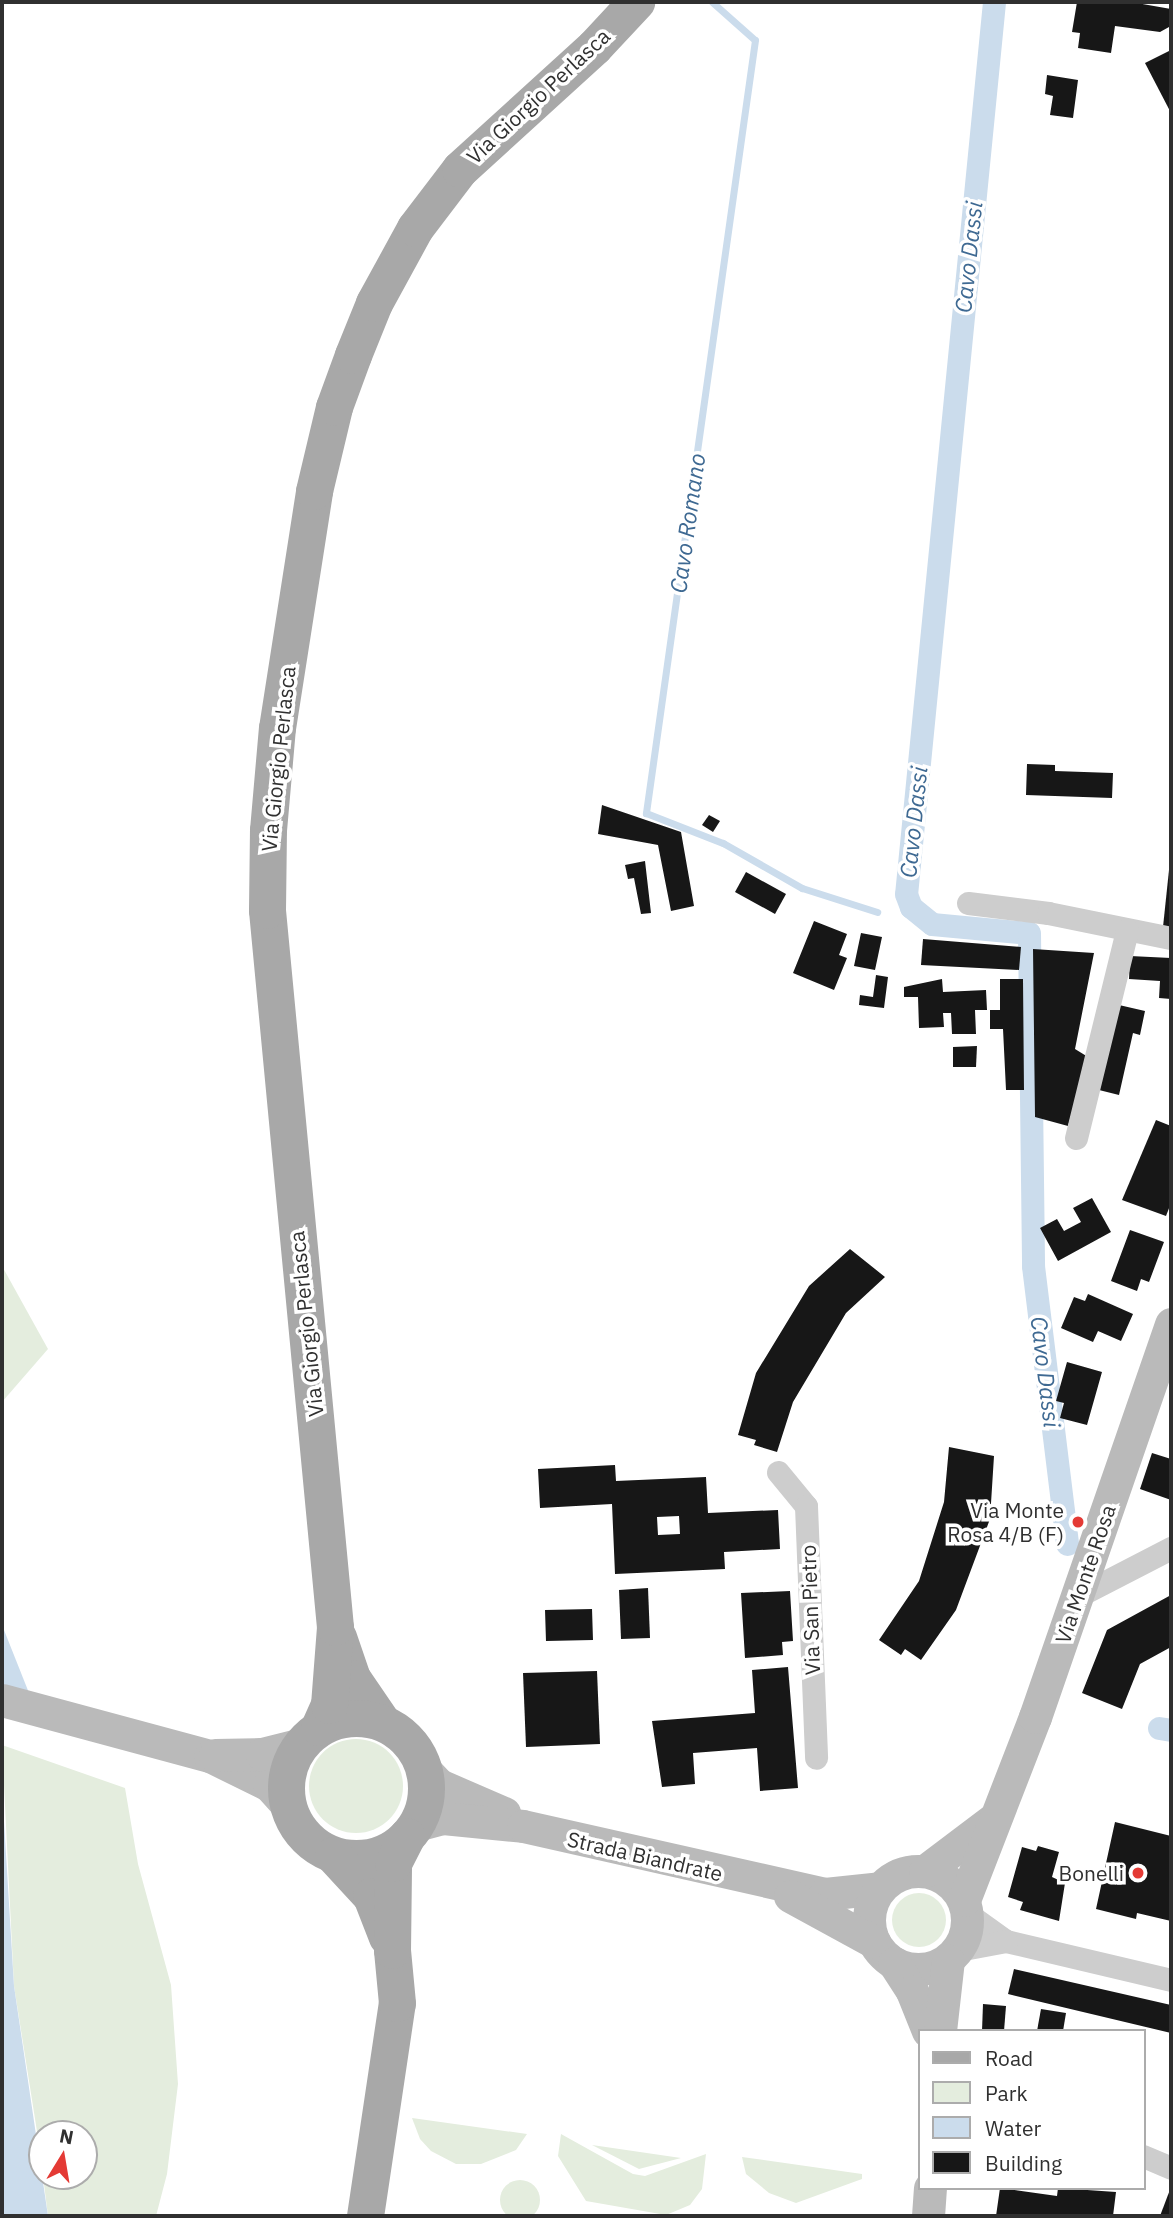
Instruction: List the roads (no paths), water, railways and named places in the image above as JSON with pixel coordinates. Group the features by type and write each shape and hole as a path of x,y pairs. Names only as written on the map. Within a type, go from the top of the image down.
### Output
{"main road":[{"name":"Via Giorgio Perlasca","path":"309,1736 329,1705 335,1627 267,911 268,831 277,729 314,491 334,407 353,355 374,303 415,228 460,169 594,47 636,2"},
{"name":"Via Monte Rosa","path":"966,1907 992,1821 1079,1596 1171,1324"},
{"name":"Via Giorgio Perlasca","path":"335,1627 352,1678 382,1723"},
{"path":"2,1700 210,1756 269,1785 287,1805 304,1836 333,1855 371,1896 392,1950"},
{"path":"210,1756 262,1754 350,1717 382,1723 401,1733 424,1769 427,1788 412,1830 393,1863 392,1950 397,2003 365,2216"},
{"path":"287,1805 287,1774 309,1736"},
{"name":"Strada Biandrate","path":"424,1769 439,1785 523,1826"},
{"name":"Strada Biandrate","path":"412,1830 443,1818 523,1826 766,1883 825,1894 880,1888"},
{"path":"927,2029 912,1991 884,1953 869,1914 880,1888 900,1874 925,1871 992,1821"},
{"path":"333,1855 373,1856 412,1830"},
{"path":"925,1871 948,1881 966,1907 964,1939 953,1955 940,2029"},
{"name":"Strada Biandrate","path":"766,1883 884,1953"},
{"path":"884,1953 921,1970 953,1955"},
{"path":"928,2216 930,2190"}],"street":[{"path":"968,903 1048,912 1171,938"},
{"path":"1076,1138 1126,930"},
{"name":"Via San Pietro","path":"778,1472 806,1506 816,1758"},
{"path":"1079,1596 1171,1548"},
{"path":"966,1907 1006,1941 1171,1980"},
{"path":"953,1955 1006,1941"},
{"path":"1145,2157 1171,2168"}],"water":[{"path":"2,1625 29,1693 2,1686"},
{"path":"2,1788 14,1986 34,2120 28,2120 28,2190 44,2190 48,2216 2,2216"}],"waterway":[{"name":"Cavo Romano","path":"712,2 755,40 646,813 723,843 802,888 877,912"},
{"name":"Cavo Dassi","path":"994,2 906,894 911,907 932,924 1029,933 1033,1266 1067,1544"},
{"name":"Cavo Dassi","path":"1159,1728 1171,1730"}],"place":[{"name":"Via Monte Rosa 4/B (F)","path":"1078,1522"},
{"name":"Bonelli","path":"1138,1873"}]}
